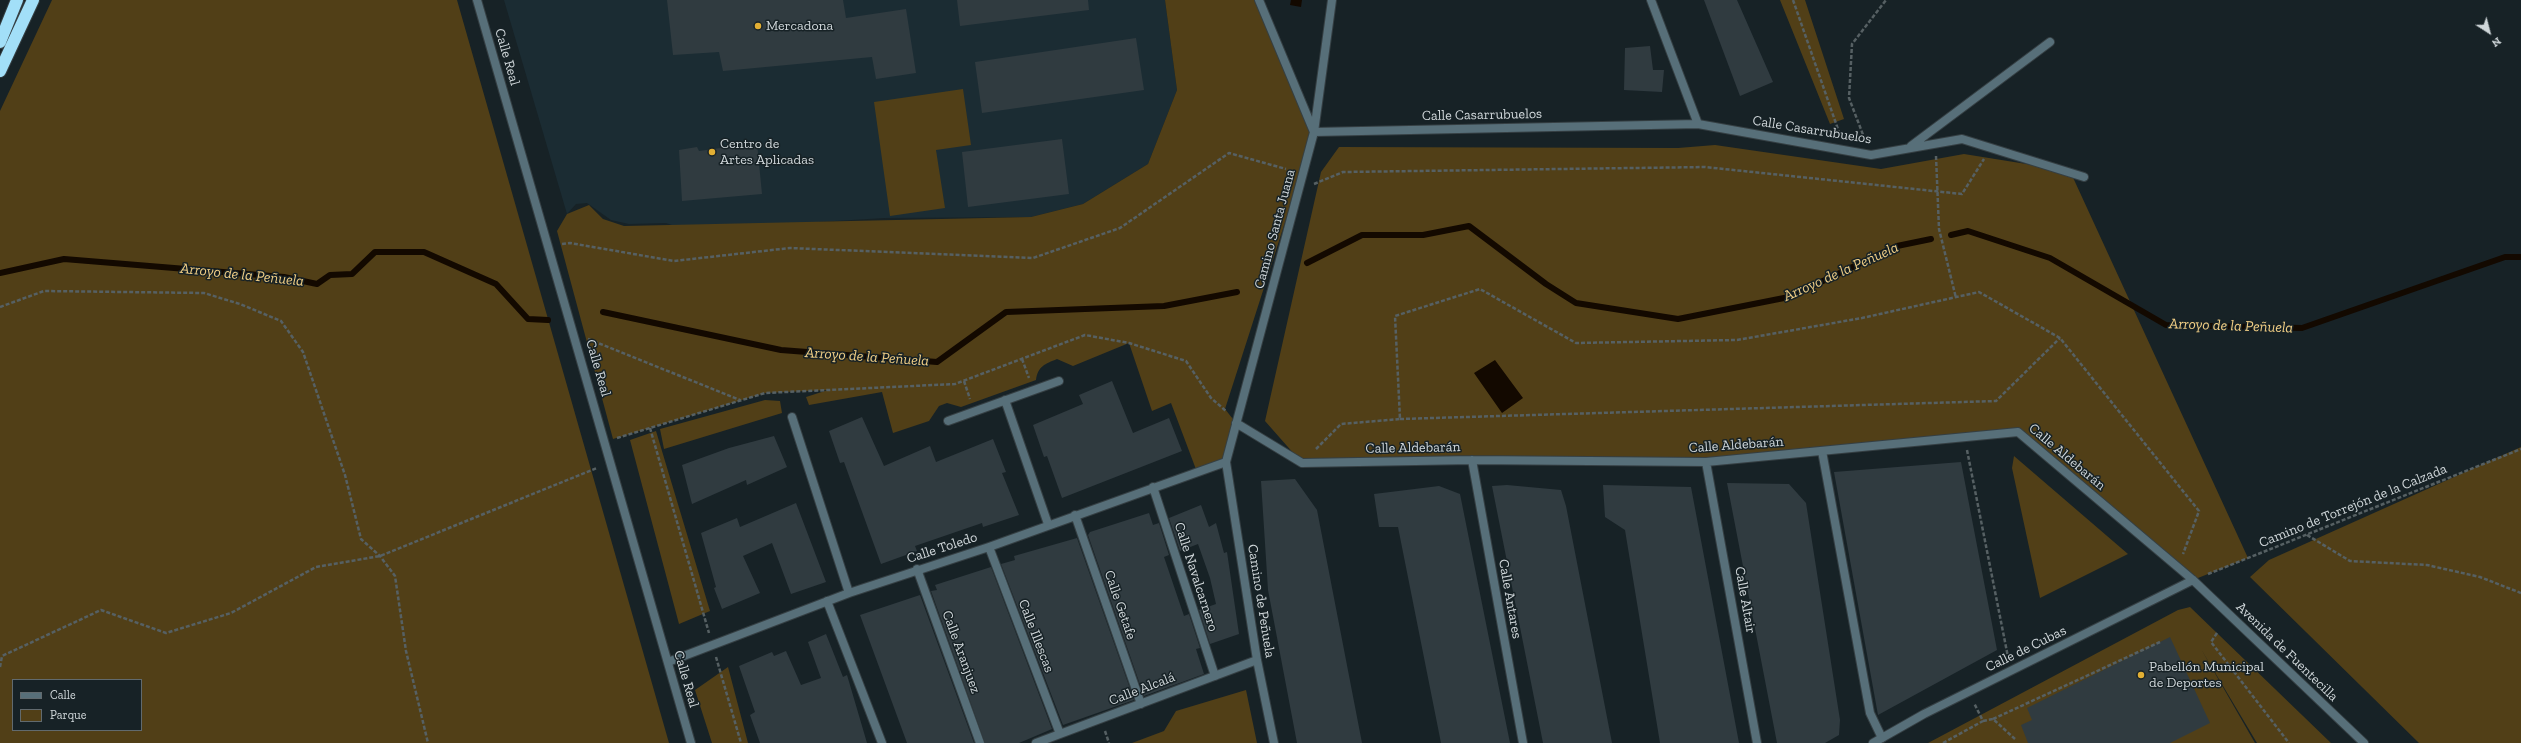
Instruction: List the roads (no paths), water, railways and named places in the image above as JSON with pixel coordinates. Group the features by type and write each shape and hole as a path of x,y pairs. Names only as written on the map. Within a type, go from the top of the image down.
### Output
{"highway":[{"path":"0,42 17,0"},
{"path":"0,71 33,0"}],"street":[{"name":"Calle Real","path":"477,0 691,743"},
{"path":"1259,0 1314,132"},
{"name":"Camino Santa Juana","path":"1226,462 1314,132 1332,0"},
{"path":"1651,0 1698,124"},
{"path":"1909,148 2050,42"},
{"name":"Calle Casarrubuelos","path":"1314,132 1698,124 1871,155 1962,139 2084,177"},
{"path":"948,421 1059,381"},
{"path":"1005,400 1048,524"},
{"path":"792,417 849,593"},
{"name":"Calle Aldebarán","path":"1236,423 1302,463 1472,460 1706,462 2018,432 2193,580"},
{"path":"1822,451 1870,713 1882,738"},
{"name":"Calle Antares","path":"1472,460 1523,743"},
{"name":"Calle Toledo","path":"668,662 849,593 917,569 989,547 1075,514 1226,462"},
{"name":"Camino de Peñuela","path":"1226,462 1256,660 1274,743"},
{"name":"Calle Altair","path":"1706,462 1757,743"},
{"name":"Calle Navalcarnero","path":"1153,487 1214,676"},
{"name":"Calle Getafe","path":"1075,514 1141,704"},
{"name":"Calle Illescas","path":"989,547 1060,734"},
{"name":"Calle Aranjuez","path":"917,569 980,743"},
{"name":"Calle de Cubas","path":"1873,743 1968,692 2193,580"},
{"name":"Avenida de Fuentecilla","path":"2193,580 2364,743"},
{"path":"827,601 882,743"},
{"name":"Calle Alcalá","path":"1036,743 1256,660"}],"waterway":[{"name":"Arroyo de la Peñuela","path":"1307,263 1362,235 1423,235 1469,226 1546,284 1576,303 1678,319 1789,297 1897,246 1931,239"},
{"name":"Arroyo de la Peñuela","path":"1951,235 1968,231 2050,258 2166,325 2302,328 2505,257 2521,257"},
{"name":"Arroyo de la Peñuela","path":"0,273 64,259 284,277 317,284 330,275 352,274 375,252 424,252 496,284 528,319 548,320"},
{"name":"Arroyo de la Peñuela","path":"603,312 781,350 937,362 1006,312 1164,306 1237,292"}],"place":[{"name":"Mercadona","path":"758,26"},
{"name":"Centro de Artes Aplicadas","path":"712,152"},
{"name":"Pabellón Municipal de Deportes","path":"2141,675"}]}
